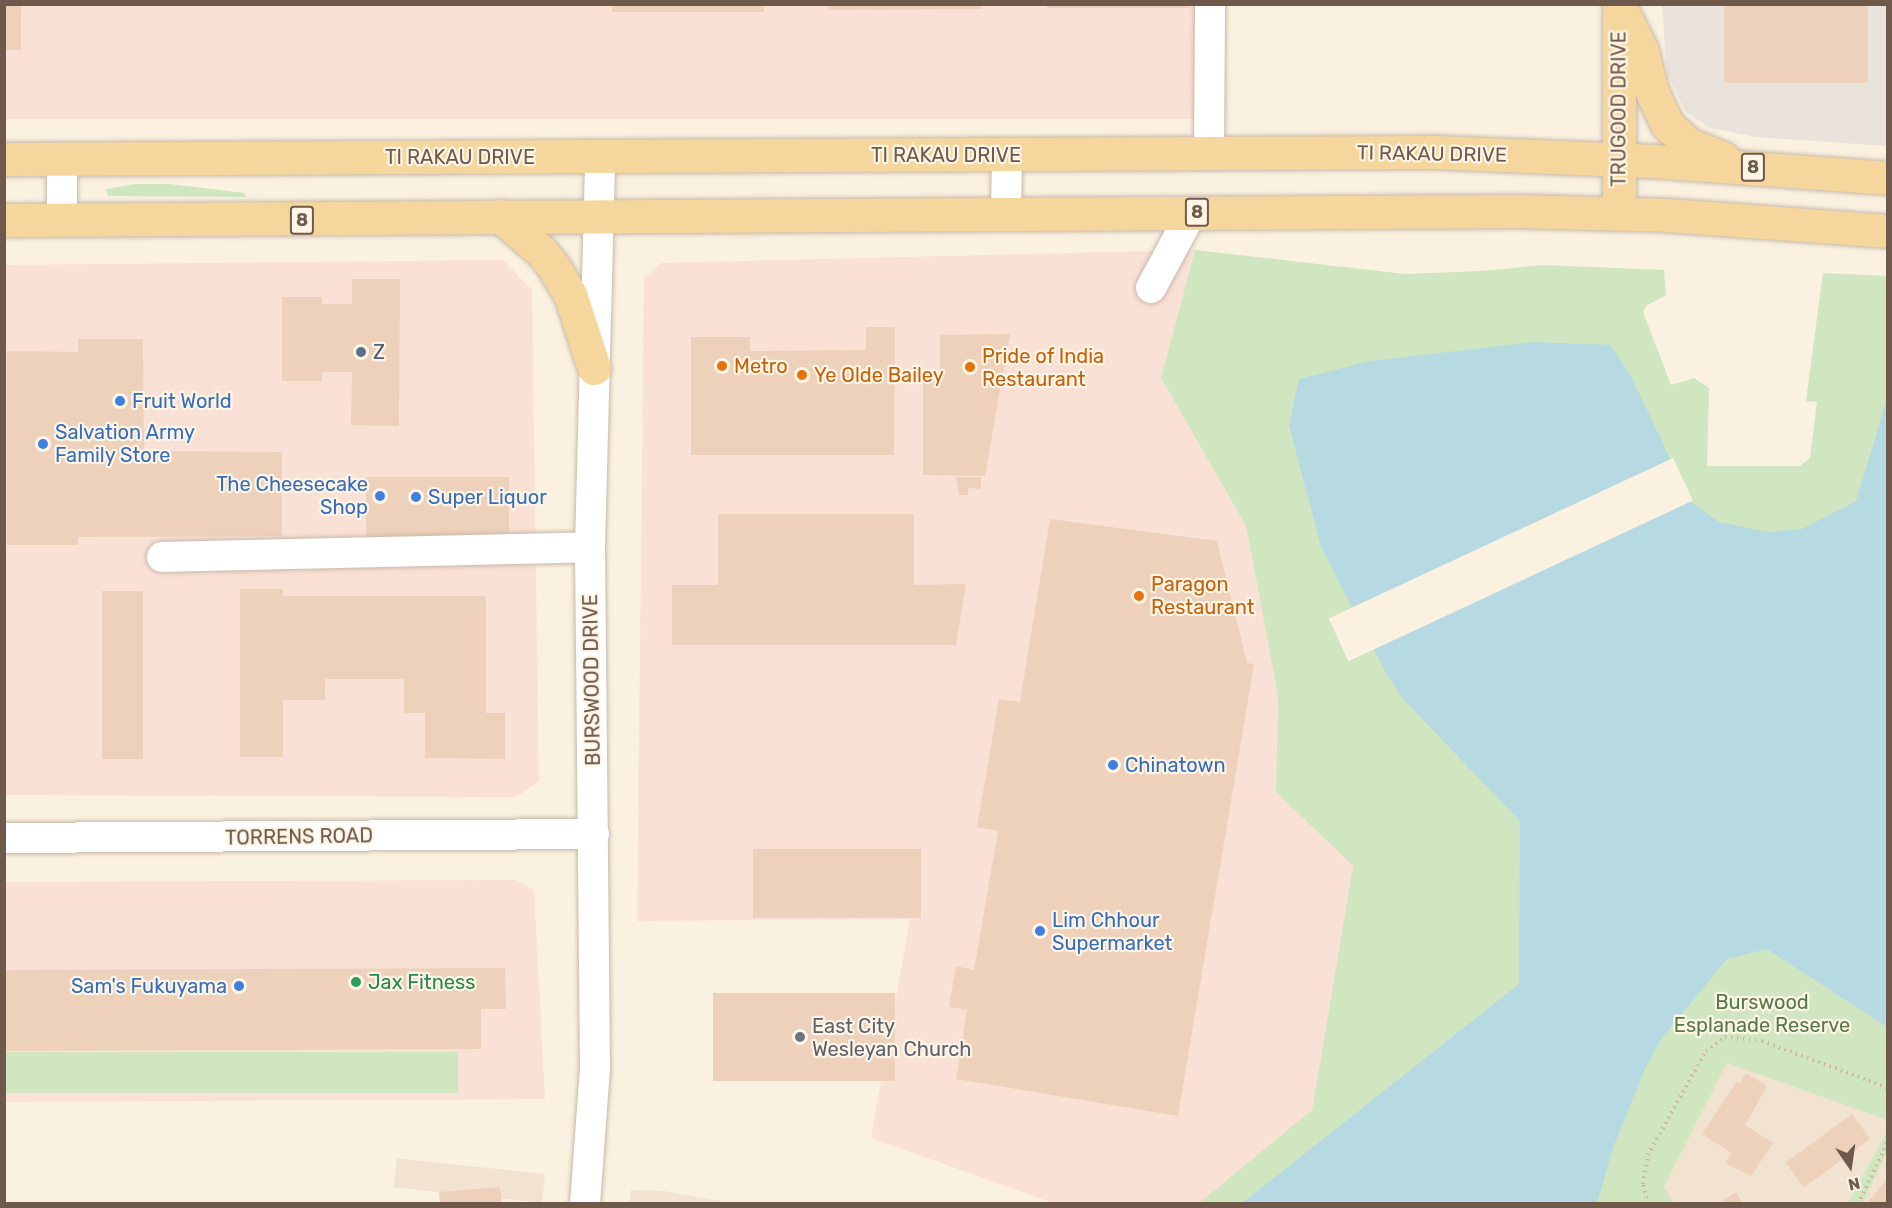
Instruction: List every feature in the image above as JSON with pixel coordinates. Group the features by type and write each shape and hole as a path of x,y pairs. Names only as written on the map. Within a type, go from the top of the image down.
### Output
{"main road":[{"name":"TRUGOOD DRIVE","path":"1619,4 1619,213"},
{"path":"1619,4 1642,51 1652,92 1667,124 1688,144 1744,167"},
{"name":"TI RAKAU DRIVE","path":"4,159 1436,152 1619,159 1887,178"},
{"name":"8","path":"4,220 1192,212 1619,213 1887,231"},
{"path":"500,216 542,252 553,266 570,294 594,368"}],"street":[{"path":"1209,153 1210,4"},
{"path":"1006,155 1006,214"},
{"name":"BURSWOOD DRIVE","path":"585,1203 594,1068 594,756 590,704 590,548 600,157"},
{"path":"62,159 62,220"},
{"path":"1151,288 1192,212"},
{"path":"162,557 590,548"},
{"name":"TORRENS ROAD","path":"4,837 594,834"}],"path":[{"path":"1648,1203 1643,1184 1648,1155 1706,1051 1725,1037 1762,1041 1887,1088"},
{"path":"1858,1203 1887,1141"}],"shaded area":[{"path":"4,5 1225,5 1225,119 4,119"},
{"path":"1662,5 1887,5 1887,146 1756,137 1710,128 1686,112 1667,73"},
{"path":"1195,250 1161,378 1246,526 1278,696 1276,792 1353,866 1312,1110 1204,1202 1053,1203 871,1138 910,919 637,921 644,278 661,263"},
{"path":"503,260 532,290 539,781 516,797 5,795 4,265"},
{"path":"516,880 534,890 545,1099 5,1102 4,882"},
{"path":"1727,1063 1887,1120 1887,1131 1848,1203 1674,1203 1664,1187"},
{"path":"1887,1153 1887,1203 1863,1203"},
{"path":"397,1158 545,1174 542,1203 394,1187"},
{"path":"631,1190 664,1191 729,1203 629,1203"}],"green space":[{"path":"136,184 169,184 245,193 245,197 108,196 106,189"},
{"name":"Burswood Esplanade Reserve","path":"1195,250 1405,274 1481,271 1543,265 1664,270 1666,295 1646,306 1643,312 1671,385 1694,378 1709,388 1707,466 1800,466 1810,458 1817,402 1806,401 1823,273 1887,276 1887,1120 1727,1063 1664,1187 1674,1203 1199,1203 1312,1110 1353,866 1276,792 1278,696 1246,526 1161,378"},
{"path":"5,1052 458,1052 458,1093 5,1093"},
{"path":"1887,1131 1887,1153 1863,1203 1848,1203"}],"water":[{"path":"1534,342 1610,345 1632,378 1690,501 1719,522 1768,532 1802,529 1856,501 1887,399 1887,1027 1767,949 1727,959 1662,1038 1647,1064 1614,1145 1597,1203 1241,1204 1519,984 1520,821 1403,699 1385,671 1321,547 1289,425 1299,379 1370,361"}],"pier":[{"path":"1673,458 1693,501 1348,661 1329,619"}],"building":[{"path":"4,4 21,4 21,50 4,50"},
{"path":"612,4 764,4 764,12 612,12"},
{"path":"829,4 981,4 981,9 829,10"},
{"path":"1047,4 1190,4 1190,8 1047,8"},
{"path":"1724,4 1868,4 1868,83 1724,83"},
{"path":"352,279 400,279 399,426 351,425 352,372 322,372 322,381 282,381 282,297 322,297 322,304 352,304"},
{"path":"866,327 895,327 894,455 691,455 691,337 750,337 750,351 866,350"},
{"path":"1010,334 985,476 923,475 923,376 940,376 940,335"},
{"path":"78,339 143,339 144,451 282,452 282,536 78,537 78,545 7,545 7,351 78,352"},
{"path":"366,477 509,477 509,540 366,540"},
{"path":"956,477 981,477 981,489 968,488 968,495 959,495"},
{"path":"718,514 914,514 914,585 966,584 956,645 672,645 672,585 718,585"},
{"name":"Chinatown","path":"1050,519 1217,541 1247,663 1254,664 1178,1116 956,1079 967,1010 949,1007 956,966 974,970 998,831 977,827 999,699 1020,702"},
{"path":"240,589 283,589 283,596 486,596 486,713 505,713 505,759 425,758 425,713 404,713 404,679 325,679 325,700 283,700 283,757 240,757"},
{"path":"102,591 143,591 143,759 102,759"},
{"path":"753,849 921,849 921,918 753,918"},
{"path":"505,968 506,1009 481,1009 481,1049 4,1051 4,970"},
{"name":"East City Wesleyan Church","path":"713,993 895,993 895,1081 713,1081"},
{"path":"1746,1073 1767,1086 1745,1125 1773,1143 1751,1176 1725,1163 1732,1153 1702,1134 1737,1081 1740,1083"},
{"path":"1852,1114 1870,1139 1804,1187 1786,1162"},
{"path":"1888,1177 1888,1204 1872,1204 1869,1201"},
{"path":"500,1187 502,1204 440,1204 439,1192"},
{"path":"1736,1192 1743,1204 1718,1204"}],"place":[{"name":"Z","path":"361,352"},
{"name":"Metro","path":"722,366"},
{"name":"Pride of India Restaurant","path":"970,367"},
{"name":"Ye Olde Bailey","path":"802,375"},
{"name":"Fruit World","path":"120,401"},
{"name":"Salvation Army Family Store","path":"43,444"},
{"name":"The Cheesecake Shop","path":"380,496"},
{"name":"Super Liquor","path":"416,497"},
{"name":"Paragon Restaurant","path":"1139,596"},
{"name":"Chinatown","path":"1113,765"},
{"name":"Lim Chhour Supermarket","path":"1040,931"},
{"name":"Jax Fitness","path":"356,982"},
{"name":"Sam's Fukuyama","path":"239,986"},
{"name":"East City Wesleyan Church","path":"800,1037"}]}
